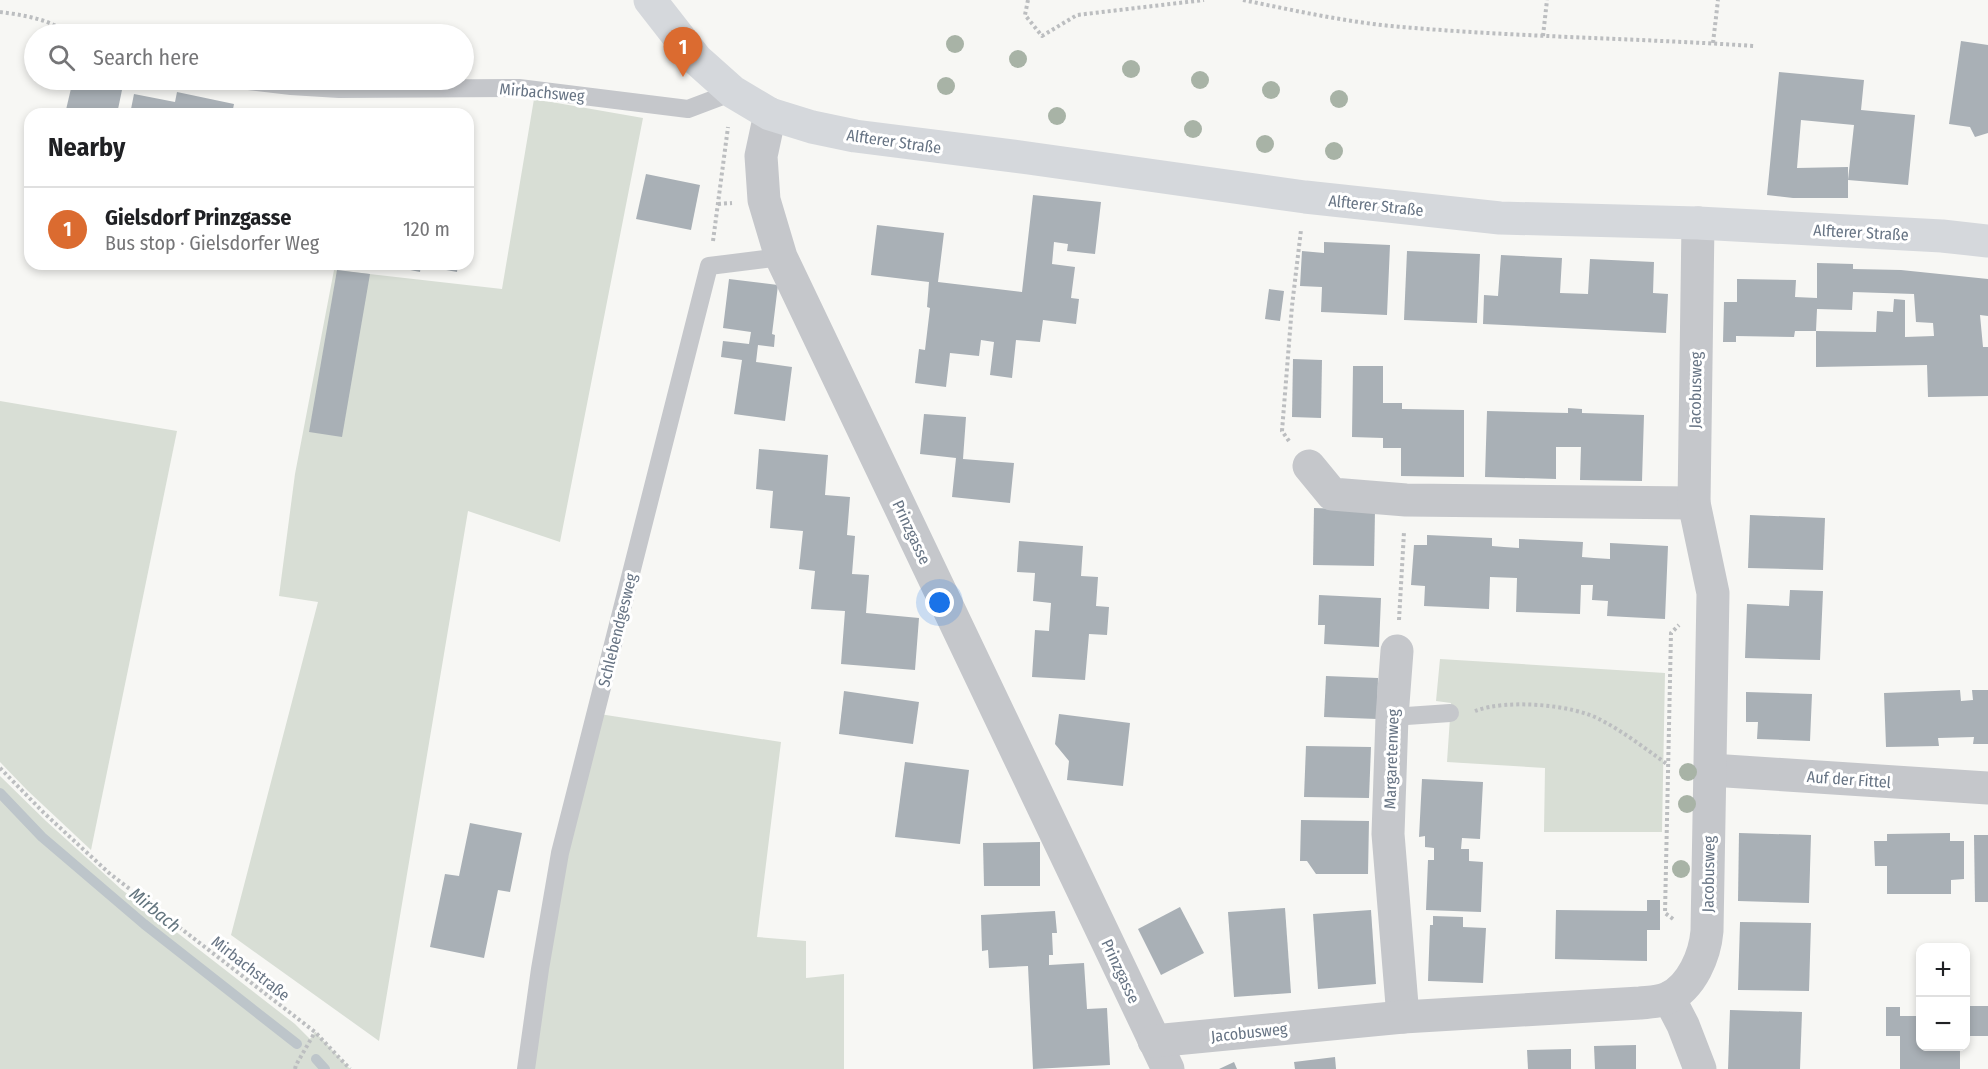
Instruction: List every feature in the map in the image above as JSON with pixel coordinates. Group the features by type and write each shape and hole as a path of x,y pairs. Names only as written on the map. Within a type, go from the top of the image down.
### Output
{"street":[{"name":"Alfterer Straße","path":"650,0 696,59 733,92 770,114 812,127 855,136 1305,197 1500,218 1698,223 1942,236 1988,242"},
{"name":"Prinzgasse","path":"770,114 761,156 764,200 781,257 1161,1055"},
{"name":"Jacobusweg","path":"1161,1055 1403,1017 1640,1003 1669,998 1687,982 1706,944 1711,770 1713,593 1694,503 1698,223"},
{"path":"1309,466 1332,494 1406,500 1694,503"},
{"name":"Margaretenweg","path":"1397,651 1388,834 1403,1017"},
{"name":"Auf der Fittel","path":"1711,770 1988,788"},
{"path":"1669,998 1683,1025 1700,1069"}],"lane":[{"name":"Mirbachsweg","path":"474,88 519,88 688,109 733,92"},
{"path":"709,266 781,257"},
{"name":"Schlebendgesweg","path":"526,1069 560,854 709,266"},
{"path":"1392,717 1449,713"}],"path":[{"path":"1028,0 1025,15 1042,36 1077,15 1204,0"},
{"path":"1243,0 1315,15 1389,26 1755,46"},
{"path":"1543,36 1547,0"},
{"path":"1713,43 1718,0"},
{"path":"0,12 25,16 49,24"},
{"path":"709,266 733,92"},
{"path":"1305,197 1292,306 1282,431 1309,466"},
{"path":"1397,651 1406,500"},
{"path":"1449,713 1467,714 1485,707 1513,705 1577,711 1601,720 1668,764"},
{"name":"Mirbachstraße","path":"0,768 44,813 109,873 315,1032 350,1069"},
{"path":"295,1069 315,1032"}],"shaded area":[{"path":"534,99 643,118 560,542 468,511 379,1041 231,935 318,602 279,596 295,474 334,270 502,289"},
{"path":"0,401 177,431 91,850 0,762"},
{"path":"1440,659 1665,673 1662,832 1544,832 1545,768 1447,762 1451,703 1436,701"},
{"path":"593,713 781,742 757,937 806,941 806,978 844,974 844,1069 526,1069"},
{"path":"0,776 121,889 295,1024 310,1039 315,1032 350,1069 0,1069"}],"building":[{"path":"1961,41 1988,45 1988,133 1975,137 1970,127 1949,124"},
{"path":"1779,72 1864,80 1861,110 1915,115 1908,185 1848,180 1848,198 1793,198 1767,195","holes":["1801,120 1854,125 1848,180 1848,167 1797,168"]},
{"path":"71,90 122,90 118,108 66,108"},
{"path":"177,92 234,104 233,108 131,108 134,94 175,102"},
{"path":"646,174 700,185 691,230 636,219"},
{"path":"1033,195 1101,202 1095,254 1067,251 1068,244 1054,242 1052,264 1075,267 1071,298 1079,299 1076,324 1043,320 1040,342 1016,340 1012,378 990,375 994,342 981,340 979,356 950,353 946,387 915,383 919,349 925,350 930,308 927,307 929,282 871,275 877,225 944,233 938,282 1022,292"},
{"path":"1324,242 1390,245 1387,315 1321,312 1322,287 1300,286 1302,251 1324,253"},
{"path":"1407,251 1480,254 1477,323 1404,320"},
{"path":"1501,255 1562,258 1560,293 1588,294 1590,259 1654,262 1653,293 1668,294 1666,333 1483,324 1484,295 1498,296"},
{"path":"1817,263 1853,264 1853,269 1901,270 1988,279 1988,316 1980,315 1983,347 1988,347 1988,396 1928,397 1927,365 1816,367 1816,331 1795,331 1794,337 1736,336 1736,342 1723,342 1724,302 1737,302 1737,279 1796,280 1795,297 1817,298","holes":["1853,292 1914,294 1916,322 1933,323 1934,336 1905,337 1905,300 1894,299 1893,312 1877,311 1876,332 1816,331 1817,309 1852,310"]},
{"path":"337,270 370,274 342,437 309,432"},
{"path":"729,279 778,285 772,334 775,335 774,347 758,345 756,362 792,367 785,421 734,414 742,360 721,357 723,341 749,344 751,332 723,328"},
{"path":"1269,289 1284,291 1280,321 1265,319"},
{"path":"1293,359 1322,360 1321,418 1292,417"},
{"path":"1353,366 1383,366 1383,403 1402,403 1402,409 1464,410 1464,477 1401,476 1401,448 1383,448 1383,438 1352,437"},
{"path":"1568,408 1582,409 1582,413 1644,415 1642,481 1580,480 1581,447 1556,447 1556,479 1485,477 1487,411 1568,413"},
{"path":"924,414 966,417 963,459 1014,463 1010,503 952,497 956,458 920,454"},
{"path":"759,449 828,455 825,495 850,497 847,535 855,536 852,574 869,575 866,613 919,618 915,670 841,664 845,611 811,609 815,571 799,569 803,531 770,528 773,491 756,489"},
{"path":"1314,508 1375,510 1374,566 1313,565"},
{"path":"1750,515 1825,518 1823,570 1748,568"},
{"path":"1427,535 1492,538 1492,546 1519,548 1519,539 1583,542 1582,557 1610,559 1610,543 1668,546 1665,619 1607,616 1608,601 1592,600 1593,585 1581,585 1580,614 1516,612 1517,578 1490,577 1489,609 1424,606 1425,586 1411,585 1414,545 1427,545"},
{"path":"1019,541 1083,546 1081,576 1098,577 1096,606 1109,607 1107,635 1089,634 1085,680 1032,677 1035,630 1049,631 1051,603 1033,601 1035,573 1017,572"},
{"path":"1790,590 1823,591 1820,660 1745,658 1747,604 1789,606"},
{"path":"1319,595 1381,598 1379,647 1324,644 1325,625 1318,625"},
{"path":"1326,676 1378,678 1377,719 1324,717"},
{"path":"1960,690 1961,701 1973,700 1972,690 1988,690 1988,744 1973,744 1974,737 1938,738 1939,746 1886,747 1884,693"},
{"path":"844,691 919,702 913,744 839,734"},
{"path":"1746,692 1812,694 1810,741 1757,739 1758,722 1746,722"},
{"path":"1059,714 1130,723 1123,786 1067,780 1069,761 1055,744"},
{"path":"1306,746 1371,747 1369,798 1304,797"},
{"path":"905,762 969,770 960,844 895,837"},
{"path":"1422,779 1483,782 1480,839 1462,838 1461,849 1469,849 1469,861 1483,862 1481,912 1426,910 1428,860 1434,860 1434,848 1425,847 1425,836 1419,837"},
{"path":"1301,820 1369,821 1368,874 1316,874 1307,861 1300,861"},
{"path":"470,823 522,833 510,892 498,890 484,958 430,947 445,874 459,876"},
{"path":"1739,833 1811,835 1809,903 1738,901"},
{"path":"1950,833 1950,841 1964,841 1964,879 1951,880 1951,894 1887,894 1887,866 1875,866 1874,841 1887,841 1887,834"},
{"path":"1974,835 1988,835 1988,902 1975,902"},
{"path":"1040,842 1040,886 984,886 983,843"},
{"path":"1647,900 1660,900 1660,930 1647,930 1647,961 1555,959 1556,910 1647,911"},
{"path":"1180,907 1204,953 1161,975 1138,929"},
{"path":"1285,908 1291,993 1234,997 1228,912"},
{"path":"1371,910 1376,984 1318,989 1313,914"},
{"path":"1055,911 1057,933 1052,933 1053,955 1049,955 1049,965 1084,963 1087,1009 1107,1008 1110,1065 1033,1069 1028,966 989,968 988,950 982,951 981,915"},
{"path":"1433,916 1463,917 1463,927 1486,928 1483,983 1428,981 1430,925 1433,925"},
{"path":"1740,922 1811,923 1809,991 1738,990"},
{"path":"1970,1006 1988,1006 1988,1036 1970,1036"},
{"path":"1886,1007 1900,1007 1900,1016 1916,1016 1916,1051 1960,1051 1960,1069 1900,1069 1900,1036 1886,1036"},
{"path":"1730,1010 1802,1012 1800,1069 1728,1069"},
{"path":"1636,1045 1636,1069 1595,1069 1594,1046"},
{"path":"1571,1049 1571,1069 1528,1069 1527,1050"},
{"path":"1335,1057 1336,1069 1295,1069 1294,1062"},
{"path":"1234,1062 1237,1069 1219,1069"}],"waterway":[{"name":"Mirbach","path":"0,793 42,837 144,924 297,1044"},
{"name":"Mirbach","path":"316,1059 325,1069"}],"place":[{"name":"Gielsdorf Prinzgasse","path":"683,77"}]}
